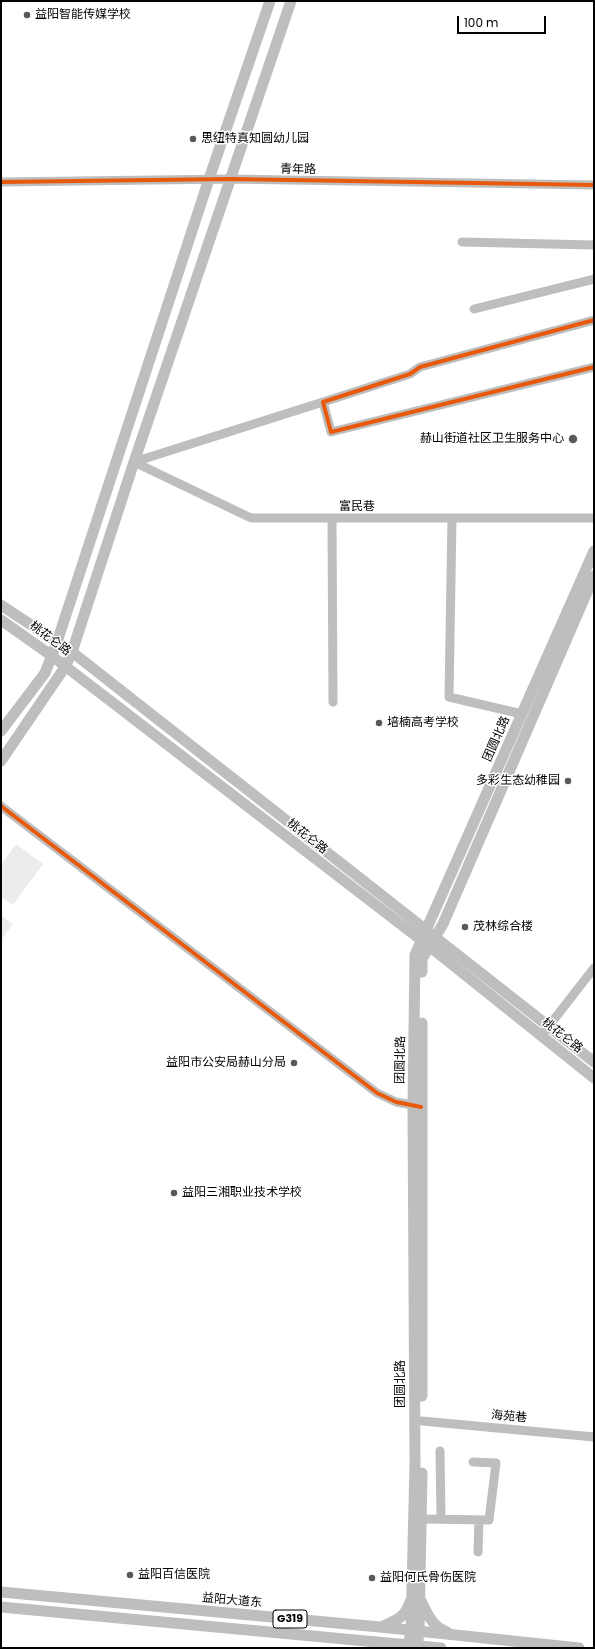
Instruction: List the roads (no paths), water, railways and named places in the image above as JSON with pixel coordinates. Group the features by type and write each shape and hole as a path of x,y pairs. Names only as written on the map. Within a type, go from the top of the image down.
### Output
{"main road":[{"path":"1,731 45,672 52,656 208,179 270,1"},
{"path":"1,761 65,667 72,652 134,462 291,1"},
{"name":"团圆北路","path":"412,1647 415,1631 416,1597 415,1463 417,1106 422,960 428,939 522,714 594,551"},
{"name":"团圆北路","path":"428,939 594,576"},
{"name":"桃花仑路","path":"1,605 72,652 428,939 541,1037 594,1078"},
{"name":"桃花仑路","path":"1,620 52,656 594,1062"},
{"name":"团圆北路","path":"416,1597 422,1519 417,1106"},
{"name":"益阳大道东","path":"1,1592 380,1627 580,1648"},
{"path":"380,1627 395,1621 406,1612 416,1597 431,1621 439,1629 454,1635"},
{"name":"G319","path":"1,1606 366,1640 412,1647 441,1648"},
{"path":"366,1640 378,1648"}],"street":[{"name":"青年路","path":"1,182 230,179 594,185"},
{"path":"462,242 594,245"},
{"path":"474,309 594,279"},
{"path":"134,462 410,374 420,367 594,320"},
{"path":"323,402 331,432 594,367"},
{"name":"富民巷","path":"134,462 251,518 594,518"},
{"path":"452,518 449,697 522,714"},
{"path":"332,519 333,702"},
{"path":"1,806 377,1093 396,1102 417,1106"},
{"path":"541,1037 594,968"},
{"name":"海苑巷","path":"422,1421 594,1437"},
{"path":"440,1451 441,1519"},
{"path":"422,1519 489,1520 496,1463 473,1462"},
{"path":"478,1552 479,1520"}],"place":[{"name":"益阳智能传媒学校","path":"27,15"},
{"name":"思纽特真知圆幼儿园","path":"193,139"},
{"name":"赫山街道社区卫生服务中心","path":"573,439"},
{"name":"培楠高考学校","path":"379,723"},
{"name":"多彩生态幼稚园","path":"568,781"},
{"name":"茂林综合楼","path":"465,927"},
{"name":"益阳市公安局赫山分局","path":"294,1063"},
{"name":"益阳三湘职业技术学校","path":"174,1193"},
{"name":"益阳百信医院","path":"130,1575"},
{"name":"益阳何氏骨伤医院","path":"372,1578"}]}
